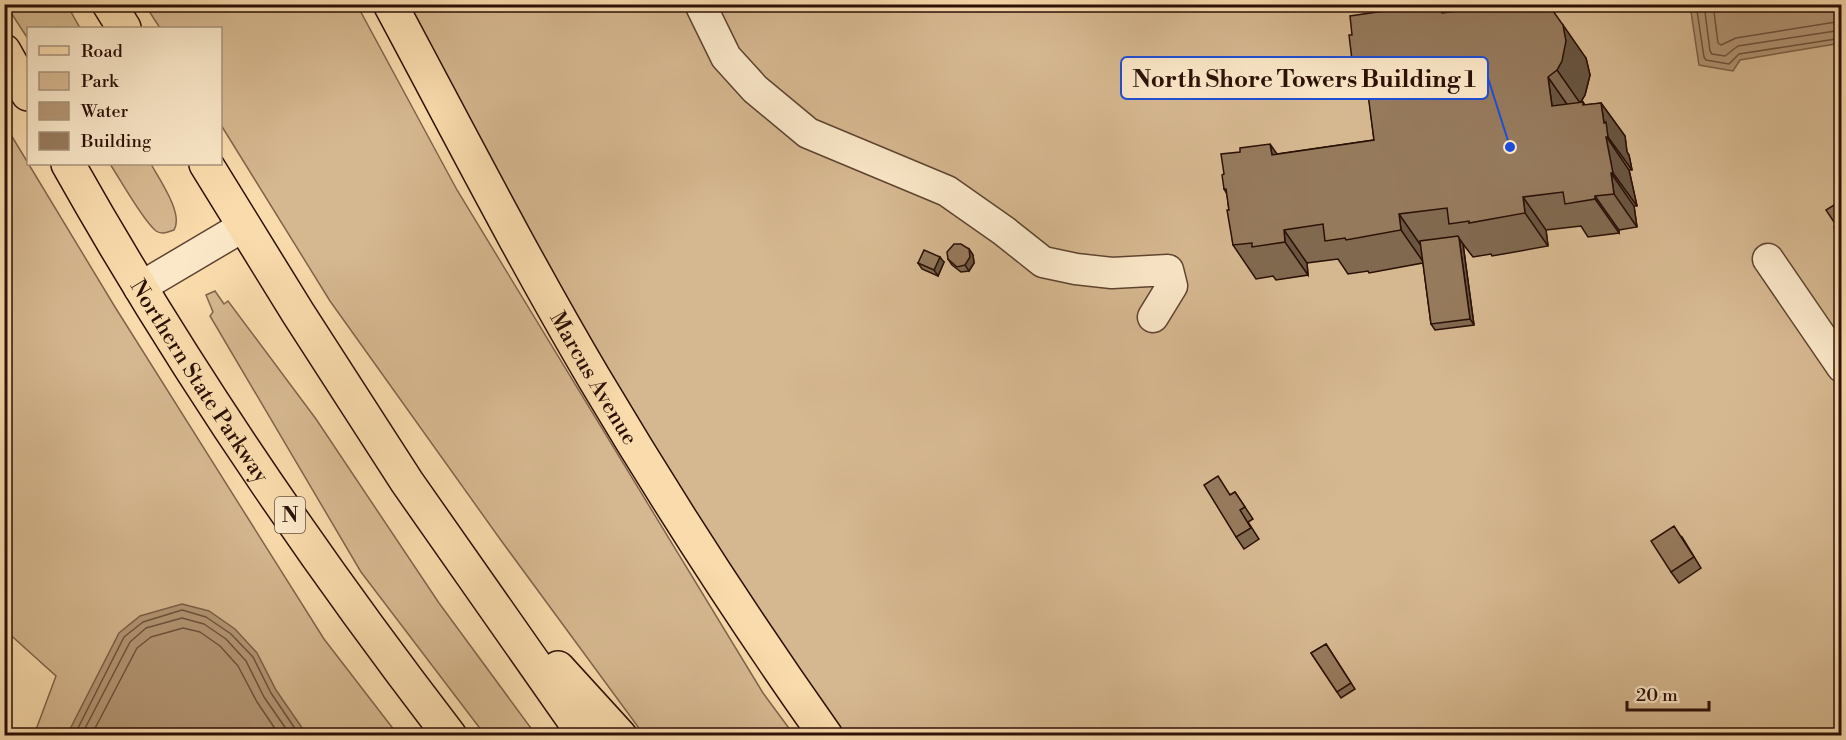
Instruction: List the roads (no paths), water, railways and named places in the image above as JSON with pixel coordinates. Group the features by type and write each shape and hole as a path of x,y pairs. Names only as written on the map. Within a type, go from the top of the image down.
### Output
{"main road":[{"path":"109,4 123,27"},
{"name":"Marcus Avenue","path":"390,4 521,248 594,378 728,594 826,735"},
{"path":"4,51 27,92"},
{"name":"Northern State Parkway","path":"69,165 139,288 265,479 369,630 450,735"},
{"path":"207,165 358,407 462,563 585,735"},
{"path":"462,563 620,735"}],"lane":[{"path":"700,4 726,57 755,90 808,133 947,191 1043,262 1112,273 1168,270 1172,286 1153,317"},
{"path":"139,288 244,226"},
{"path":"1768,259 1842,367"}],"water":[{"path":"1690,5 1841,5 1841,43 1740,60 1733,71 1699,65"},
{"path":"182,604 209,611 235,629 257,653 276,690 307,735 67,735 119,633 140,616"}],"place":[{"name":"North Shore Towers Building 1","path":"1510,147"}]}
